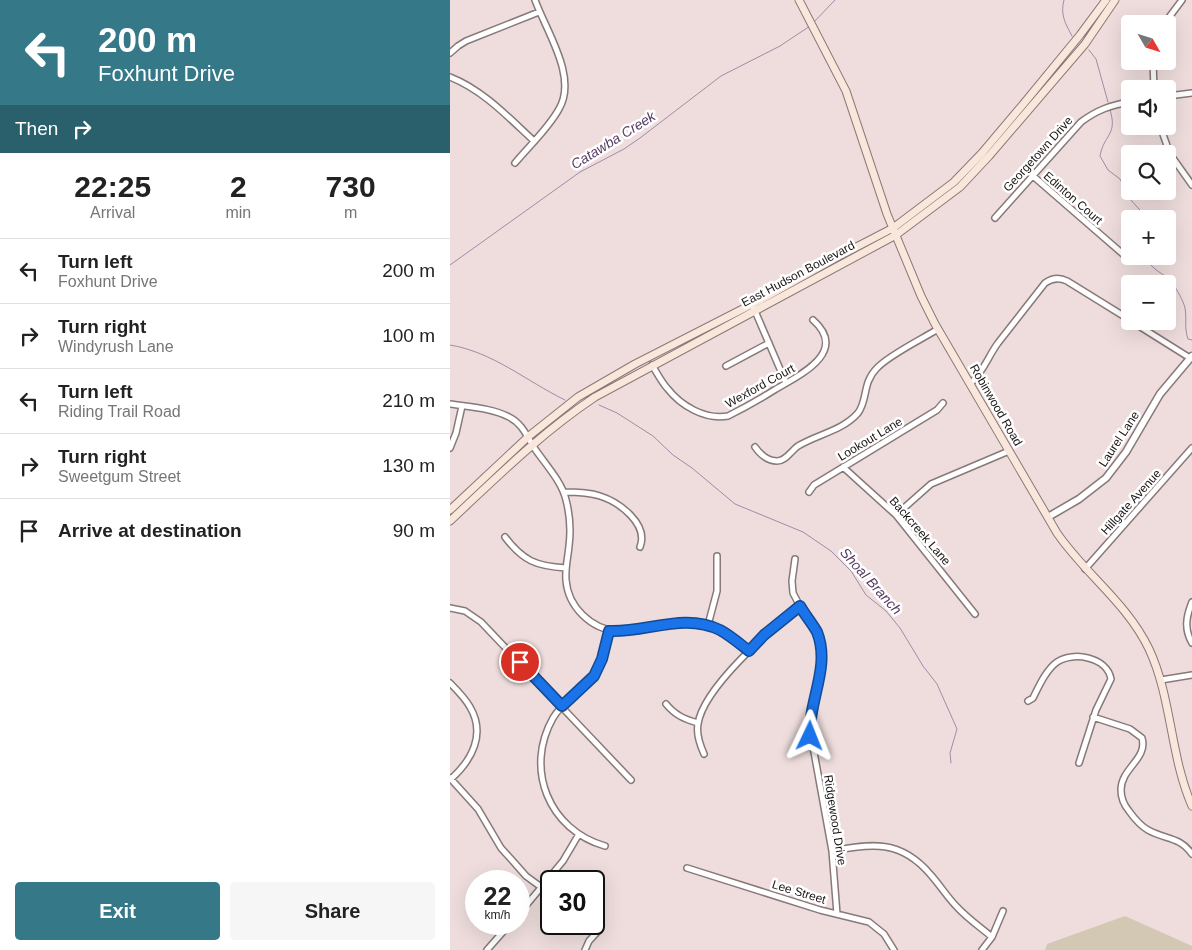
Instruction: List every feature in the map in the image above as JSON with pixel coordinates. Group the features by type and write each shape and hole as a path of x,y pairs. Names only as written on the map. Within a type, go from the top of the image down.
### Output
{"main road":[{"name":"Robinwood Road","path":"799,0 851,101 879,193 921,296 938,329 1066,546 1129,616 1149,650 1161,680 1181,774 1192,806"},
{"name":"East Hudson Boulevard","path":"450,522 532,444 588,401 893,228 954,182 982,153 1080,35 1106,0"},
{"name":"East Hudson Boulevard","path":"450,510 529,436 578,397 650,356 754,307 896,235 960,186 989,156 1081,48 1116,0"},
{"path":"650,356 652,365"}],"street":[{"path":"515,163 560,108 565,88 563,68 535,0"},
{"path":"1171,15 1182,0"},
{"path":"450,53 466,41 539,12"},
{"path":"450,76 485,97 534,141"},
{"path":"1176,95 1192,93"},
{"name":"Georgetown Drive","path":"995,218 1081,122 1106,107 1121,104"},
{"path":"1163,135 1170,154 1192,185"},
{"name":"Edinton Court","path":"1033,176 1121,253"},
{"path":"970,384 984,369 992,350 1049,280 1058,278 1067,280 1121,315"},
{"path":"754,307 786,383"},
{"name":"Wexford Court","path":"652,365 666,386 680,401 707,416 718,418 728,416 814,366 823,352 825,342 821,327 813,320"},
{"path":"755,447 765,458 774,461 781,460 800,445 823,436 845,424 860,409 868,379 879,365 938,329"},
{"path":"1146,330 1191,357"},
{"path":"726,366 769,343"},
{"name":"Laurel Lane","path":"1048,517 1079,500 1106,478 1126,452 1160,394 1191,357"},
{"name":"Lookout Lane","path":"809,492 814,485 937,410 943,403"},
{"path":"450,404 495,412 509,417 518,423 529,436 532,444 564,492 570,526 566,568 567,587 575,606 589,621 609,631 624,631 682,622 708,625 723,632 749,651"},
{"path":"450,448 456,433 462,406"},
{"name":"Hillgate Avenue","path":"1085,569 1192,448"},
{"path":"896,515 931,484 1009,451"},
{"name":"Backcreek Lane","path":"843,467 896,515 976,614"},
{"path":"564,492 590,493 619,505 639,527 643,536 640,547"},
{"path":"505,537 520,555 530,561 546,566 566,568"},
{"path":"708,625 717,591 717,556"},
{"name":"Ridgewood Drive","path":"796,559 792,575 792,587 800,606 816,630 821,650 821,669 813,704 810,730 832,851 837,914"},
{"path":"1192,602 1186,622 1186,630 1192,643"},
{"path":"704,754 700,742 698,723 709,696 770,630 800,606"},
{"path":"450,608 465,611 482,622 631,780"},
{"path":"605,846 579,834 559,816 550,803 542,776 540,760 544,739 554,716 594,676 602,659 609,631"},
{"path":"1028,701 1033,698 1056,662 1076,656 1088,658 1106,669 1110,679 1094,717 1078,764"},
{"path":"1161,680 1192,674"},
{"path":"450,683 471,708 477,731 474,752 466,764 451,778 478,809 501,848 526,876 540,886"},
{"path":"666,704 673,713 698,723"},
{"path":"1094,717 1130,729 1142,738 1142,751 1123,778 1120,790 1124,804 1145,828 1155,834 1181,842 1192,854"},
{"path":"555,870 579,834"},
{"path":"832,851 872,845 884,845 900,851 923,866 957,908 992,937"},
{"name":"Lee Street","path":"687,868 820,910 860,919 876,926 888,939 894,950"},
{"path":"530,900 540,888"},
{"path":"982,950 992,937 1003,911"},
{"path":"487,950 500,935"},
{"path":"585,950 594,935"}],"shaded area":[{"path":"1125,916 1192,946 1192,950 1045,950 1047,944"}],"waterway":[{"name":"Catawba Creek","path":"813,23 835,0"},
{"path":"1064,0 1063,14 1065,23 1072,36"},
{"name":"Catawba Creek","path":"450,265 580,172 624,149 640,138 721,76 780,46 810,26"},
{"path":"1089,50 1096,59 1108,102"},
{"path":"1110,110 1112,118 1111,130 1100,156 1108,170 1120,179 1130,199 1140,210"},
{"path":"1151,265 1170,280 1180,295 1185,308 1188,339 1192,340"},
{"name":"Shoal Branch","path":"450,345 495,360 565,400"},
{"name":"Shoal Branch","path":"599,405 617,413 653,436 673,455 692,468 735,504 803,532 831,551 851,571 866,595 886,611 900,628 923,666 937,684 957,729 950,753 951,763"}],"route":[{"path":"520,662 562,706 594,676 602,659 609,631 624,631 682,622 699,623 723,632 749,651 764,635 800,606 816,630 820,641 822,658 820,679 810,718 810,736"}]}
